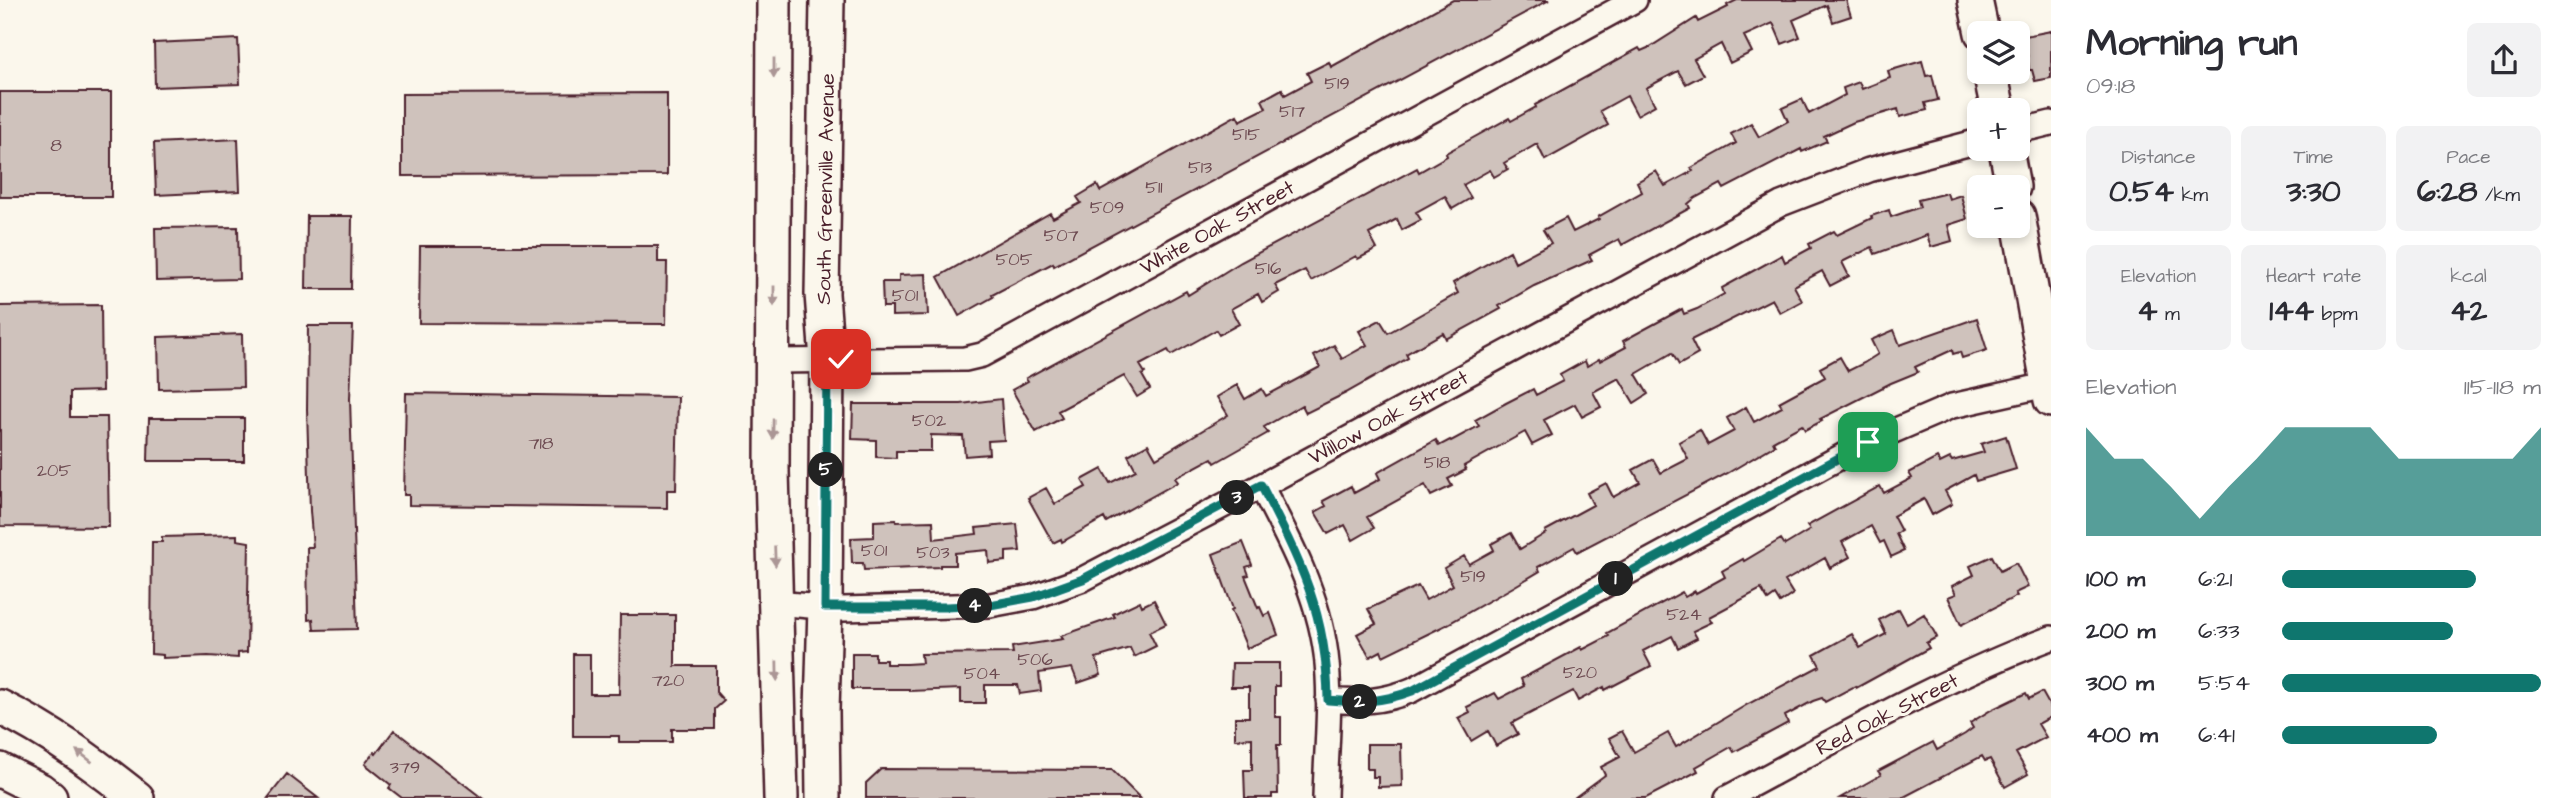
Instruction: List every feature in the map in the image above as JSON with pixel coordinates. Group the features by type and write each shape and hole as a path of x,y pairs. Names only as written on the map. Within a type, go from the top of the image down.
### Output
{"main road":[{"path":"774,0 772,471 781,798"},
{"name":"South Greenville Avenue","path":"823,798 827,360 822,294 827,0"},
{"path":"1975,0 1979,21"},
{"path":"2022,238 2050,390"},
{"path":"0,707 36,724 78,751 137,798"},
{"path":"0,770 50,798"}],"street":[{"name":"White Oak Street","path":"774,361 965,359 982,355 1635,0"},
{"path":"2030,128 2051,123"},
{"name":"Willow Oak Street","path":"776,603 825,607 990,605 1033,597 1083,579 1782,204 1869,170 1967,144"},
{"path":"1328,700 1370,702 1392,699 1412,691 1868,442 1908,423 1952,407 2050,390"},
{"path":"1261,485 1298,557 1320,622 1326,654 1328,700 1325,798"},
{"name":"Red Oak Street","path":"1727,798 1940,686 2051,638"}],"building":[{"path":"1453,0 1549,0 1054,266 1053,263 992,295 993,297 959,316 938,277 1050,213 1053,218 1081,203 1077,197 1097,185 1100,191 1237,115 1240,121 1266,108 1262,100 1282,89 1285,95 1311,81 1307,73 1329,62 1331,67"},
{"path":"1737,0 1846,0 1851,16 1833,22 1827,5 1793,20 1800,37 1782,44 1773,23 1744,36 1752,52 1730,63 1721,44 1694,59 1703,75 1686,84 1678,71 1646,88 1655,105 1637,115 1627,96 1600,111 1608,125 1545,160 1537,144 1504,163 1508,169 1494,177 1490,170 1463,185 1471,198 1452,209 1445,196 1416,212 1421,220 1402,230 1397,219 1369,234 1377,249 1358,259 1356,256 1311,281 1305,270 1275,285 1279,292 1262,302 1258,294 1231,309 1239,324 1219,335 1216,330 1171,355 1168,350 1140,365 1150,389 1137,397 1124,376 1058,411 1062,418 1036,432 1012,390 1028,381 1026,378 1186,291 1188,295 1241,262 1417,168 1419,172 1447,156 1446,153 1509,118 1511,121 1639,48 1641,51 1650,47 1696,18 1698,22"},
{"path":"2051,31 2051,78 2035,81 2030,70 2030,35"},
{"path":"238,39 240,84 155,87 154,43"},
{"path":"1922,61 1926,76 1932,75 1938,100 1925,103 1927,110 1900,117 1898,109 1854,122 1824,136 1827,141 1802,152 1801,149 1724,189 1721,184 1695,198 1688,204 1690,208 1622,245 1619,239 1589,255 1592,260 1534,286 1499,306 1501,309 1446,339 1443,333 1406,354 1408,358 1346,393 1306,413 1302,405 1264,427 1268,433 1215,463 1212,458 1175,478 1178,482 1106,522 1104,518 1062,542 1061,539 1053,543 1028,498 1046,488 1055,504 1086,487 1082,480 1102,469 1110,483 1136,470 1128,455 1148,444 1156,458 1228,415 1217,397 1237,385 1245,399 1262,389 1266,396 1320,367 1314,356 1334,345 1342,359 1367,345 1359,331 1380,320 1388,333 1458,293 1453,283 1510,251 1515,262 1551,243 1543,230 1566,218 1573,232 1599,219 1598,217 1642,192 1637,182 1656,171 1665,186 1736,143 1731,134 1751,123 1759,137 1788,121 1782,108 1802,99 1809,114 1845,95 1843,88 1859,82 1862,89 1890,78 1888,71"},
{"path":"0,92 111,92 111,197 0,197"},
{"path":"667,93 667,175 402,176 402,94"},
{"path":"238,139 240,191 156,195 154,143"},
{"path":"1947,193 1949,199 1961,195 1967,219 1948,225 1952,241 1931,247 1927,235 1875,254 1872,247 1842,262 1849,276 1830,286 1822,271 1794,286 1802,301 1780,313 1772,299 1691,340 1698,354 1679,365 1672,353 1636,374 1648,394 1634,403 1619,378 1593,392 1601,407 1582,417 1575,404 1544,420 1552,435 1532,445 1525,432 1464,466 1466,470 1448,479 1452,486 1431,496 1425,485 1367,517 1374,528 1353,540 1345,525 1328,534 1315,512 1326,506 1323,501 1351,486 1354,493 1380,479 1377,473 1436,440 1439,446 1451,441 1479,426 1475,420 1506,403 1533,389 1536,395 1563,381 1560,375 1585,361 1587,366 1626,347 1623,341 1682,309 1684,314 1697,309 1724,294 1722,288 1782,255 1785,262 1811,248 1809,244 1834,231 1837,235 1872,218 1871,216 1889,210 1891,217 1920,207 1918,200"},
{"path":"307,216 352,216 351,289 306,289"},
{"path":"238,227 239,279 156,281 155,228"},
{"path":"420,246 658,246 658,262 667,262 666,324 419,323"},
{"path":"926,274 928,315 892,316 892,307 883,307 882,282 899,282 899,275"},
{"path":"101,305 102,391 70,392 70,417 107,417 109,527 0,526 0,306"},
{"path":"1977,318 1987,350 1962,358 1960,352 1953,354 1952,350 1915,367 1918,372 1820,419 1822,421 1805,430 1802,425 1773,441 1775,445 1728,473 1577,552 1574,547 1538,567 1540,571 1515,586 1446,625 1383,656 1381,651 1370,657 1357,634 1376,624 1368,609 1418,586 1426,600 1453,585 1444,568 1464,556 1469,564 1494,550 1491,544 1511,533 1520,549 1546,533 1545,531 1593,505 1587,493 1606,483 1613,497 1640,482 1633,470 1653,459 1661,473 1688,459 1679,442 1700,430 1708,445 1734,431 1727,418 1746,407 1754,422 1782,407 1779,402 1825,377 1820,368 1840,357 1848,371 1864,363 1878,354 1871,340 1894,330 1900,345"},
{"path":"308,326 353,326 350,399 357,629 314,630 313,619 308,620 307,547 313,547 307,409"},
{"path":"242,334 243,387 159,389 158,337"},
{"path":"406,393 678,397 676,490 667,490 667,508 409,505 409,495 404,495"},
{"path":"1001,399 1004,440 988,441 989,454 965,456 963,436 931,435 931,451 896,451 896,458 876,457 876,440 852,439 853,404 961,404"},
{"path":"149,418 244,418 244,461 148,461"},
{"path":"2006,436 2016,469 1976,481 1974,475 1945,491 1952,504 1932,515 1924,499 1893,516 1901,531 1896,534 1904,551 1891,557 1884,541 1880,543 1871,526 1842,542 1850,557 1830,568 1825,558 1785,581 1793,594 1780,603 1775,595 1768,600 1761,589 1709,617 1712,622 1693,631 1697,638 1678,648 1672,636 1643,651 1651,666 1578,701 1573,691 1512,723 1518,734 1496,746 1488,731 1471,741 1458,718 1470,712 1467,707 1495,693 1499,699 1524,686 1521,679 1581,647 1582,650 1609,636 1607,633 1682,592 1685,597 1725,577 1722,571 1743,559 1744,561 1781,539 1785,545 1810,530 1807,526 1880,486 1884,493 1912,478 1909,473 1937,458 1940,463 1950,458 1952,461 1984,452 1981,444"},
{"path":"874,521 933,521 934,539 977,534 976,528 1017,524 1020,551 1006,552 1006,561 989,563 988,550 955,553 955,565 940,567 864,570 863,563 852,563 851,538 874,537"},
{"path":"237,535 237,540 249,542 247,652 238,653 238,658 163,658 163,655 151,654 152,542 162,542 162,537"},
{"path":"1243,542 1252,565 1246,567 1249,575 1245,576 1258,608 1260,607 1264,616 1270,613 1278,635 1247,648 1231,610 1233,609 1213,554"},
{"path":"1992,556 2000,571 2016,563 2028,587 2015,593 2017,596 1961,625 1948,597 1956,594 1952,586 1974,575 1970,566"},
{"path":"1154,600 1166,624 1149,632 1156,646 1134,657 1130,648 1096,658 1101,675 1078,683 1072,668 1039,673 1041,691 1020,694 1018,685 985,685 985,703 961,703 961,689 852,689 852,653 875,653 875,660 886,660 886,664 906,664 922,663 921,654 1013,653 1012,647 1063,639 1061,636 1115,617 1113,614 1140,601 1142,606"},
{"path":"1899,609 1907,624 1924,614 1937,637 1926,643 1929,648 1856,688 1855,686 1825,702 1822,698 1813,701 1785,716 1788,723 1734,752 1731,747 1696,767 1698,771 1646,798 1574,798 1605,775 1601,767 1620,757 1609,738 1622,731 1634,752 1668,733 1676,747 1748,704 1820,666 1814,655 1852,634 1860,648 1886,634 1879,620"},
{"path":"620,615 675,615 675,666 716,666 716,692 724,701 715,709 715,729 672,729 672,742 619,742 619,736 573,736 573,654 590,654 590,694 619,694"},
{"path":"1232,663 1279,663 1279,686 1275,686 1275,717 1281,717 1281,745 1277,745 1278,794 1272,794 1272,798 1245,798 1244,770 1252,770 1252,738 1235,739 1235,717 1249,717 1249,687 1231,687"},
{"path":"2042,692 2051,708 2051,717 2038,724 2046,737 2016,753 2028,774 2005,787 1990,759 1985,761 1982,756 1902,798 1840,798 1881,775 1878,771 1933,742 1937,750 1965,734 1973,728 1970,723 1991,710 2026,693 2029,699"},
{"path":"394,730 482,798 402,798 389,788 391,785 365,764"},
{"path":"1367,744 1401,744 1402,786 1378,787 1378,777 1373,777 1373,769 1367,769"},
{"path":"881,769 1112,770 1140,798 866,798 866,783"},
{"path":"287,774 318,798 268,798"}],"route":[{"path":"841,359 827,360 825,607 843,609 990,605 1033,597 1083,579 1261,485 1298,557 1320,622 1326,654 1328,700 1348,702 1392,699 1412,691 1868,442"}]}
